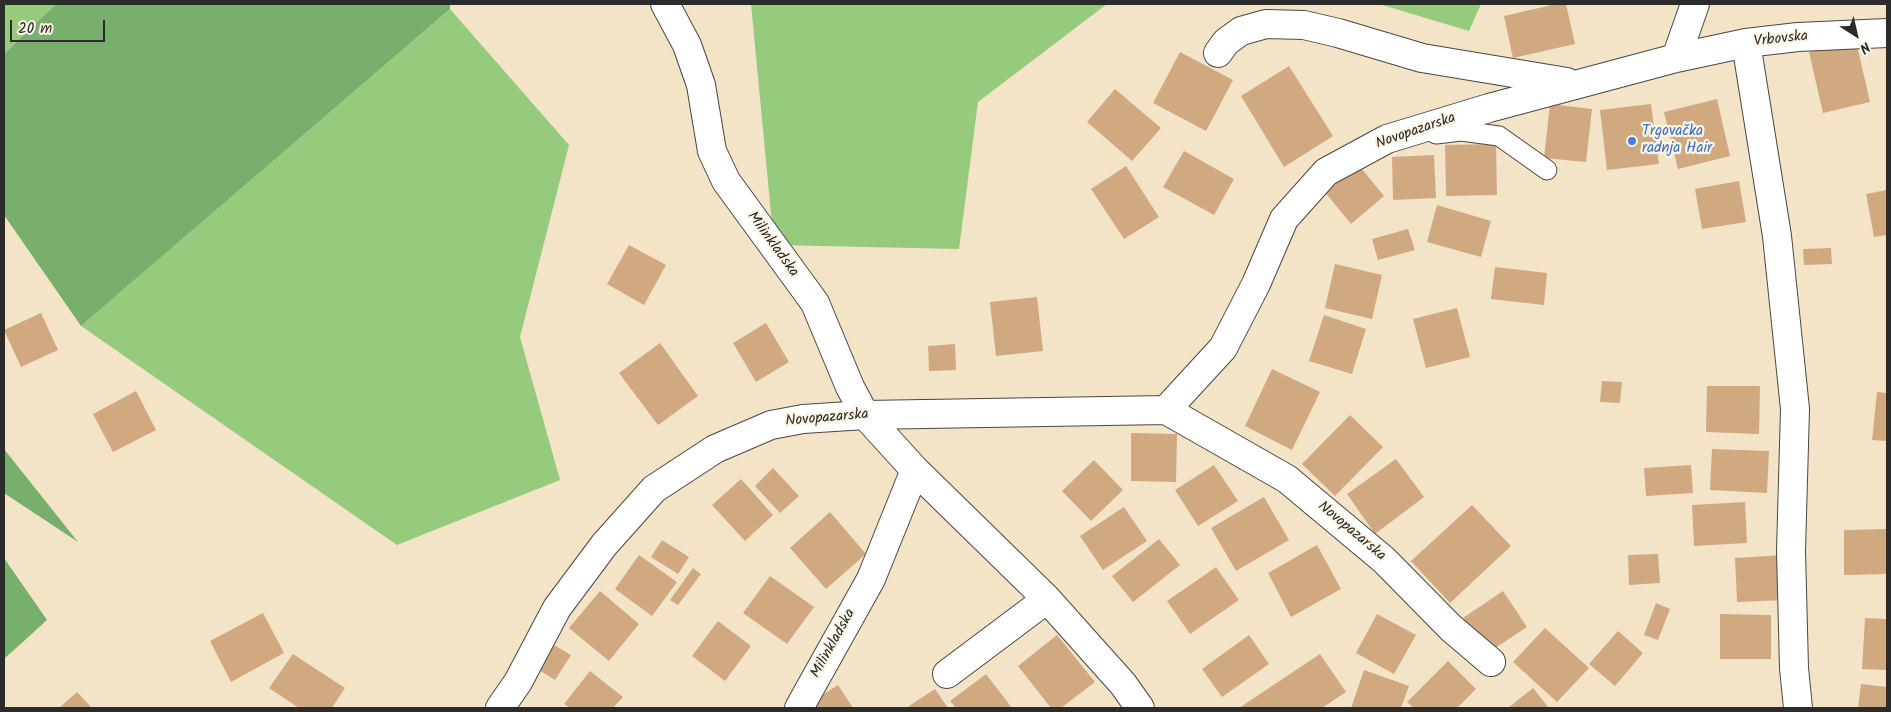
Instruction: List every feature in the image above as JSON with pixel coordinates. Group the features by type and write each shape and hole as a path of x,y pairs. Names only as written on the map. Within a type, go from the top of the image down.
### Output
{"street":[{"name":"Milinkladska","path":"665,4 687,46 701,85 712,151 722,173 815,303 850,387 865,415 915,470 1047,600 1123,684 1140,708"},
{"path":"1676,58 1695,4"},
{"path":"1218,53 1226,42 1241,31 1266,24 1304,25 1422,58 1578,84"},
{"name":"Vrbovska","path":"1676,58 1746,43 1798,37 1887,33"},
{"path":"1746,43 1777,236 1795,409 1791,551 1794,668 1798,708"},
{"name":"Novopazarska","path":"1166,410 1223,348 1256,284 1284,219 1326,172 1387,139 1489,108 1676,58"},
{"name":"Novopazarska","path":"500,708 518,682 557,608 604,545 654,488 715,449 771,425 803,419 865,415 1166,410 1287,479 1384,560 1451,628 1491,662"},
{"name":"Milinkladska","path":"799,708 870,579 915,470"},
{"path":"947,674 1047,600"}],"lane":[{"path":"1387,139 1461,131 1500,136 1547,170"}],"green space":[{"path":"4,4 56,4 4,54"},
{"path":"56,4 450,4 450,9 81,326 4,215 4,54"},
{"path":"751,4 1107,4 978,102 959,249 774,245"},
{"path":"1379,4 1481,4 1469,31"},
{"path":"450,9 569,145 520,337 560,480 397,545 81,326"},
{"path":"4,449 78,542 4,493"},
{"path":"4,558 47,620 4,659"}],"building":[{"path":"1556,4 1566,4 1575,44 1513,58 1504,16"},
{"path":"1856,41 1870,102 1823,113 1809,52"},
{"path":"1180,52 1233,80 1206,131 1153,103"},
{"path":"1289,66 1333,136 1284,167 1241,96"},
{"path":"1115,89 1161,128 1132,161 1087,122"},
{"path":"1717,99 1730,156 1678,169 1664,112"},
{"path":"1550,104 1592,109 1586,162 1544,158"},
{"path":"1651,104 1659,164 1607,170 1600,110"},
{"path":"1496,144 1497,195 1446,196 1445,145"},
{"path":"1184,151 1234,179 1214,215 1163,187"},
{"path":"1434,155 1436,198 1393,200 1392,157"},
{"path":"1357,163 1384,196 1351,224 1324,191"},
{"path":"1126,166 1159,217 1124,239 1091,189"},
{"path":"1739,181 1746,222 1702,229 1695,189"},
{"path":"1887,190 1887,235 1874,237 1866,194"},
{"path":"1437,205 1491,221 1481,257 1427,242"},
{"path":"1408,229 1415,250 1378,260 1372,239"},
{"path":"629,245 666,265 644,305 607,284"},
{"path":"1831,248 1832,264 1804,265 1803,249"},
{"path":"1335,264 1382,275 1372,319 1325,308"},
{"path":"1495,267 1547,273 1544,305 1491,299"},
{"path":"1037,297 1043,351 996,356 990,302"},
{"path":"1457,308 1470,357 1426,368 1413,319"},
{"path":"41,313 58,350 21,367 4,330"},
{"path":"1324,315 1366,329 1352,374 1309,361"},
{"path":"766,323 789,362 756,382 733,343"},
{"path":"660,343 698,396 658,425 619,373"},
{"path":"955,344 956,370 929,371 928,346"},
{"path":"1272,369 1320,392 1292,450 1245,426"},
{"path":"1602,381 1622,382 1620,403 1600,402"},
{"path":"1707,386 1760,386 1759,434 1706,432"},
{"path":"136,391 156,430 113,452 93,414"},
{"path":"1877,392 1887,393 1887,441 1872,440"},
{"path":"1350,415 1383,447 1335,496 1302,464"},
{"path":"1131,433 1177,434 1176,482 1131,481"},
{"path":"1712,449 1769,451 1767,493 1710,490"},
{"path":"1396,459 1424,497 1375,534 1347,494"},
{"path":"1094,460 1123,490 1091,521 1062,491"},
{"path":"1214,465 1238,501 1198,526 1175,490"},
{"path":"1691,465 1693,493 1646,496 1644,468"},
{"path":"773,468 799,496 780,513 755,486"},
{"path":"741,479 773,515 745,541 712,505"},
{"path":"1264,497 1289,540 1236,571 1211,528"},
{"path":"1745,502 1747,543 1694,546 1692,505"},
{"path":"1472,505 1511,546 1450,603 1411,561"},
{"path":"1124,507 1147,541 1103,570 1080,536"},
{"path":"830,512 866,554 826,589 790,548"},
{"path":"1887,529 1887,574 1844,575 1844,530"},
{"path":"1159,539 1180,565 1133,602 1112,576"},
{"path":"662,540 689,557 678,574 651,557"},
{"path":"1317,545 1341,589 1291,617 1268,573"},
{"path":"1658,554 1660,583 1629,585 1628,555"},
{"path":"639,555 677,582 652,616 615,589"},
{"path":"1784,555 1786,600 1737,602 1735,558"},
{"path":"1216,567 1239,600 1190,634 1167,601"},
{"path":"693,568 701,574 678,605 670,600"},
{"path":"770,576 814,607 787,644 743,613"},
{"path":"600,591 639,624 609,661 569,628"},
{"path":"1503,591 1527,627 1486,654 1463,618"},
{"path":"1656,603 1670,609 1658,640 1644,635"},
{"path":"263,613 284,653 231,682 210,641"},
{"path":"1377,614 1416,635 1394,674 1356,653"},
{"path":"1720,614 1771,615 1771,659 1720,659"},
{"path":"1865,618 1887,619 1887,670 1862,669"},
{"path":"718,621 751,646 725,681 692,656"},
{"path":"1545,628 1589,668 1557,702 1513,662"},
{"path":"1618,631 1643,653 1615,686 1589,664"},
{"path":"1057,635 1095,682 1061,708 1051,708 1018,666"},
{"path":"1249,635 1269,664 1222,697 1202,669"},
{"path":"554,645 571,655 555,680 539,670"},
{"path":"293,654 345,688 332,708 299,708 269,688"},
{"path":"1320,654 1346,692 1322,708 1239,708"},
{"path":"1448,661 1476,689 1457,708 1414,708 1407,702"},
{"path":"1364,670 1409,686 1401,708 1351,708"},
{"path":"590,671 623,697 613,708 570,708 564,704"},
{"path":"986,674 1012,708 956,708 950,701"},
{"path":"1861,684 1887,687 1887,708 1858,708"},
{"path":"838,685 853,708 803,707"},
{"path":"1533,688 1549,708 1508,708"},
{"path":"935,689 948,708 906,708"},
{"path":"77,692 92,708 59,708"}],"place":[{"name":"Trgovačka radnja Hair","path":"1632,141"}]}
